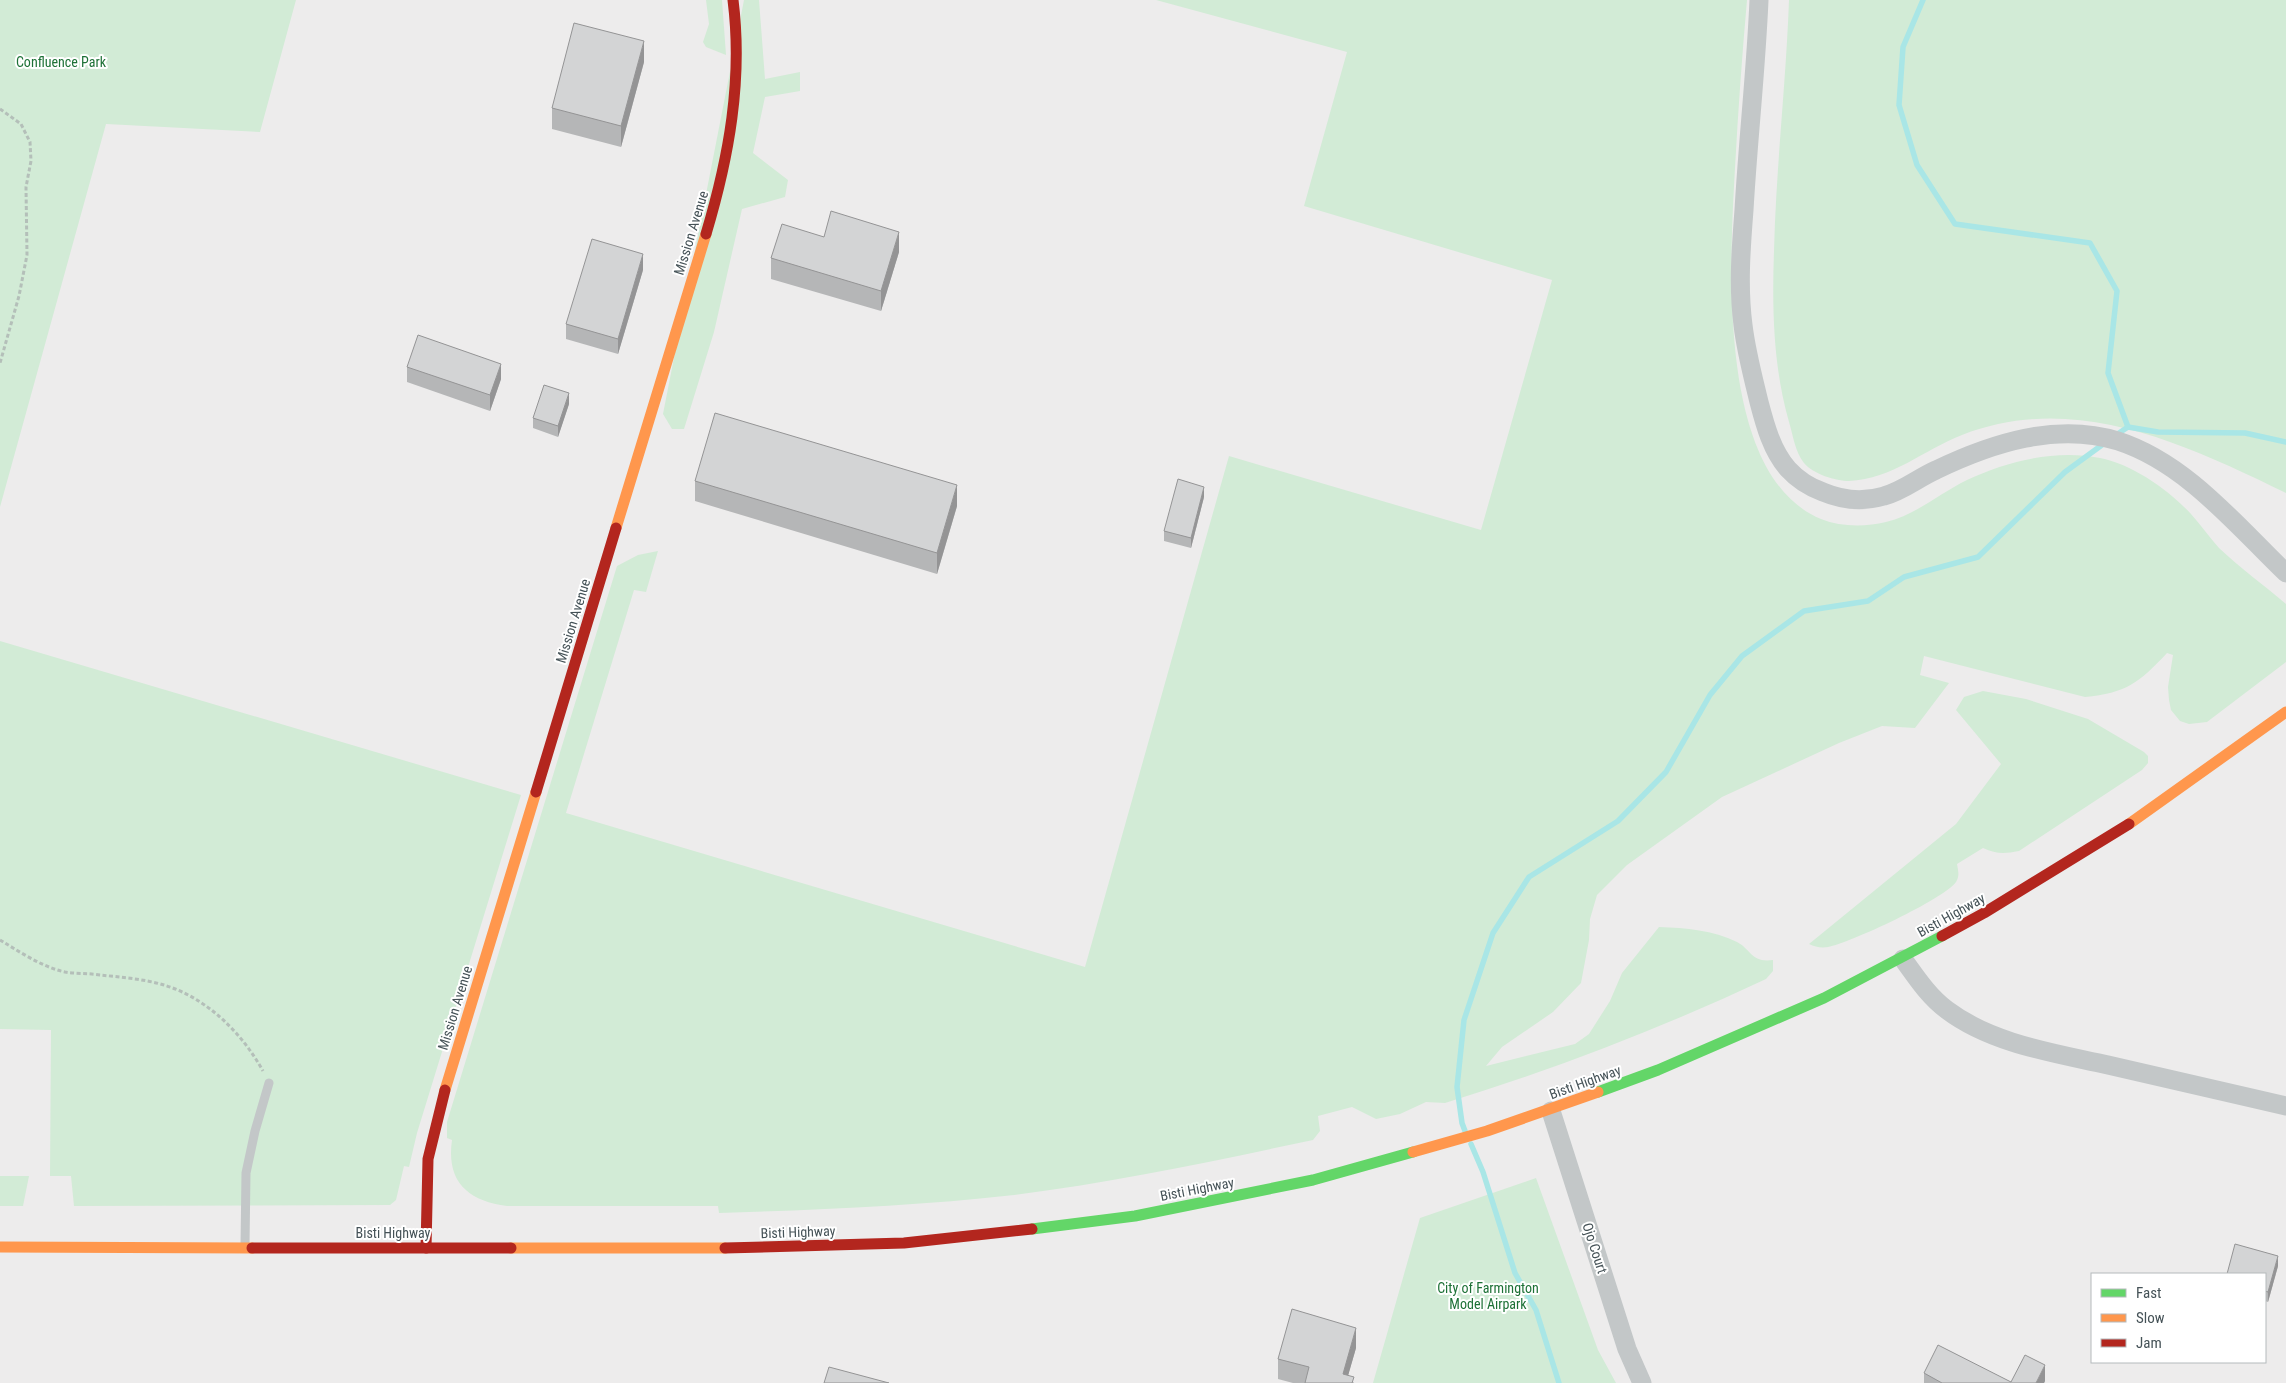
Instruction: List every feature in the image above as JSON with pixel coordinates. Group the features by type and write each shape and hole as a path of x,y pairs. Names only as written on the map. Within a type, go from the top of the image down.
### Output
{"main road":[{"name":"Mission Avenue","path":"426,1248 428,1159 446,1087 719,191 732,127 735,88 737,55 733,0"},
{"name":"Bisti Highway","path":"0,1247 426,1248 894,1244 1028,1231 1113,1219 1266,1191 1431,1148 1551,1111 1715,1048 1811,1005 1903,959 1982,916 2098,846 2176,793 2286,712"}],"street":[{"path":"1759,0 1741,251 1743,325 1766,427 1786,468 1805,484 1825,493 1845,499 1868,499 1885,496 1957,460 1996,446 2060,432 2118,441 2142,451 2174,470 2204,494 2286,573"},
{"path":"1903,959 1925,989 1948,1011 1982,1029 2014,1042 2286,1106"},
{"name":"Ojo Court","path":"1551,1111 1627,1349 1642,1383"}],"lane":[{"path":"245,1248 246,1172 255,1131 269,1083"}],"path":[{"path":"0,109 21,124 30,142 31,161 26,187 27,255 19,296 0,364"},
{"path":"0,940 34,960 65,972 100,974 164,985 194,998 226,1022 252,1052 269,1083"}],"green space":[{"name":"Confluence Park","path":"0,0 296,0 260,132 106,124 0,507"},
{"path":"706,0 722,0 726,55 706,47 703,42 709,24"},
{"path":"744,0 759,0 765,79 800,72 800,91 765,97 753,153 788,180 785,197 742,209 714,332 684,429 672,429 663,414"},
{"path":"1156,0 1747,0 1733,208 1732,309 1737,363 1746,414 1763,459 1787,495 1821,519 1829,522 1845,525 1870,525 1897,519 1967,480 2015,462 2032,458 2066,455 2112,461 2149,479 2172,496 2191,514 2219,548 2286,604 2286,662 2207,722 2189,724 2180,721 2171,710 2168,687 2173,655 2167,653 2148,672 2131,685 2111,693 2085,697 1924,656 1920,675 1949,683 1915,728 1882,726 1839,743 1722,797 1627,865 1597,895 1590,919 1589,940 1581,983 1553,1012 1502,1047 1486,1066 1575,1044 1589,1034 1610,1001 1622,973 1659,927 1709,932 1737,942 1760,960 1773,960 1773,971 1766,979 1608,1047 1445,1103 1426,1102 1400,1114 1376,1119 1352,1107 1318,1116 1320,1131 1313,1140 1127,1177 1052,1190 977,1199 866,1207 719,1213 718,1206 507,1206 470,1194 456,1178 452,1167 452,1140 447,1138 447,1122 617,566 638,555 658,551 646,592 634,590 566,813 1085,967 1229,456 1481,530 1552,280 1304,206 1347,52"},
{"path":"1789,0 2286,0 2286,493 2209,457 2169,442 2128,429 2087,421 2046,419 2004,423 1962,435 1894,470 1865,479 1838,480 1819,474 1808,467 1796,449 1784,401 1777,358 1774,315 1775,220"},
{"path":"0,641 521,795 417,1133 409,1167 404,1166 396,1200 390,1205 74,1206 71,1176 50,1176 51,1030 0,1029"},
{"path":"1983,691 2026,699 2088,719 2144,752 2148,756 2148,763 2142,770 2019,851 2000,853 1983,848 1957,864 1958,875 1956,882 1948,890 1916,909 1856,938 1839,944 1828,947 1816,947 1809,944 1956,824 2001,764 1956,710 1964,697"},
{"path":"0,1176 29,1176 23,1206 0,1206"},
{"name":"City of Farmington Model Airpark","path":"1536,1178 1598,1350 1616,1383 1373,1383 1420,1218"}],"building":[{"path":"574,23 644,41 621,126 552,108"},
{"path":"831,211 899,232 881,291 771,258 782,224 824,237"},
{"path":"592,239 643,254 618,339 566,324"},
{"path":"418,335 501,364 490,395 407,367"},
{"path":"544,385 569,393 558,426 533,418"},
{"path":"715,413 957,485 937,553 695,481"},
{"path":"1178,479 1204,487 1191,538 1164,531"},
{"path":"2235,1244 2278,1256 2268,1292 2266,1291 2266,1273 2227,1273"},
{"path":"1292,1309 1356,1328 1343,1374 1354,1377 1352,1383 1305,1383 1309,1367 1278,1359"},
{"path":"1938,1345 2011,1382 2025,1355 2045,1365 2036,1383 1942,1383 1924,1373"},
{"path":"829,1367 889,1383 824,1383"}],"waterway":[{"path":"1923,0 1903,47 1899,105 1917,165 1955,224 2090,243 2117,291 2108,373 2128,427"},
{"path":"2116,435 2128,427 2158,432 2245,433 2286,442"},
{"path":"1465,1131 1462,1123 1457,1087 1464,1020 1493,933 1529,877 1618,821 1666,772 1710,695 1742,656 1804,611 1868,601 1904,577 1978,557 2065,472 2106,442"},
{"path":"1471,1144 1483,1172 1515,1273 1536,1310 1559,1383"}],"traffic: fast":[{"path":"1598,1092 1658,1070 1824,998 1942,936"},
{"path":"1032,1229 1135,1216 1313,1180 1413,1152"}],"traffic: slow":[{"path":"616,528 706,234"},
{"path":"2129,824 2286,712"},
{"path":"445,1090 536,792"},
{"path":"1413,1152 1487,1131 1598,1092"},
{"path":"0,1247 252,1248"},
{"path":"511,1248 725,1248"}],"traffic: jam":[{"path":"706,234 721,176 732,118 736,59 733,0"},
{"path":"536,792 616,528"},
{"path":"1942,936 1984,913 2129,824"},
{"path":"426,1248 428,1159 445,1090"},
{"path":"725,1248 904,1243 1032,1229"},
{"path":"252,1248 511,1248"}]}
